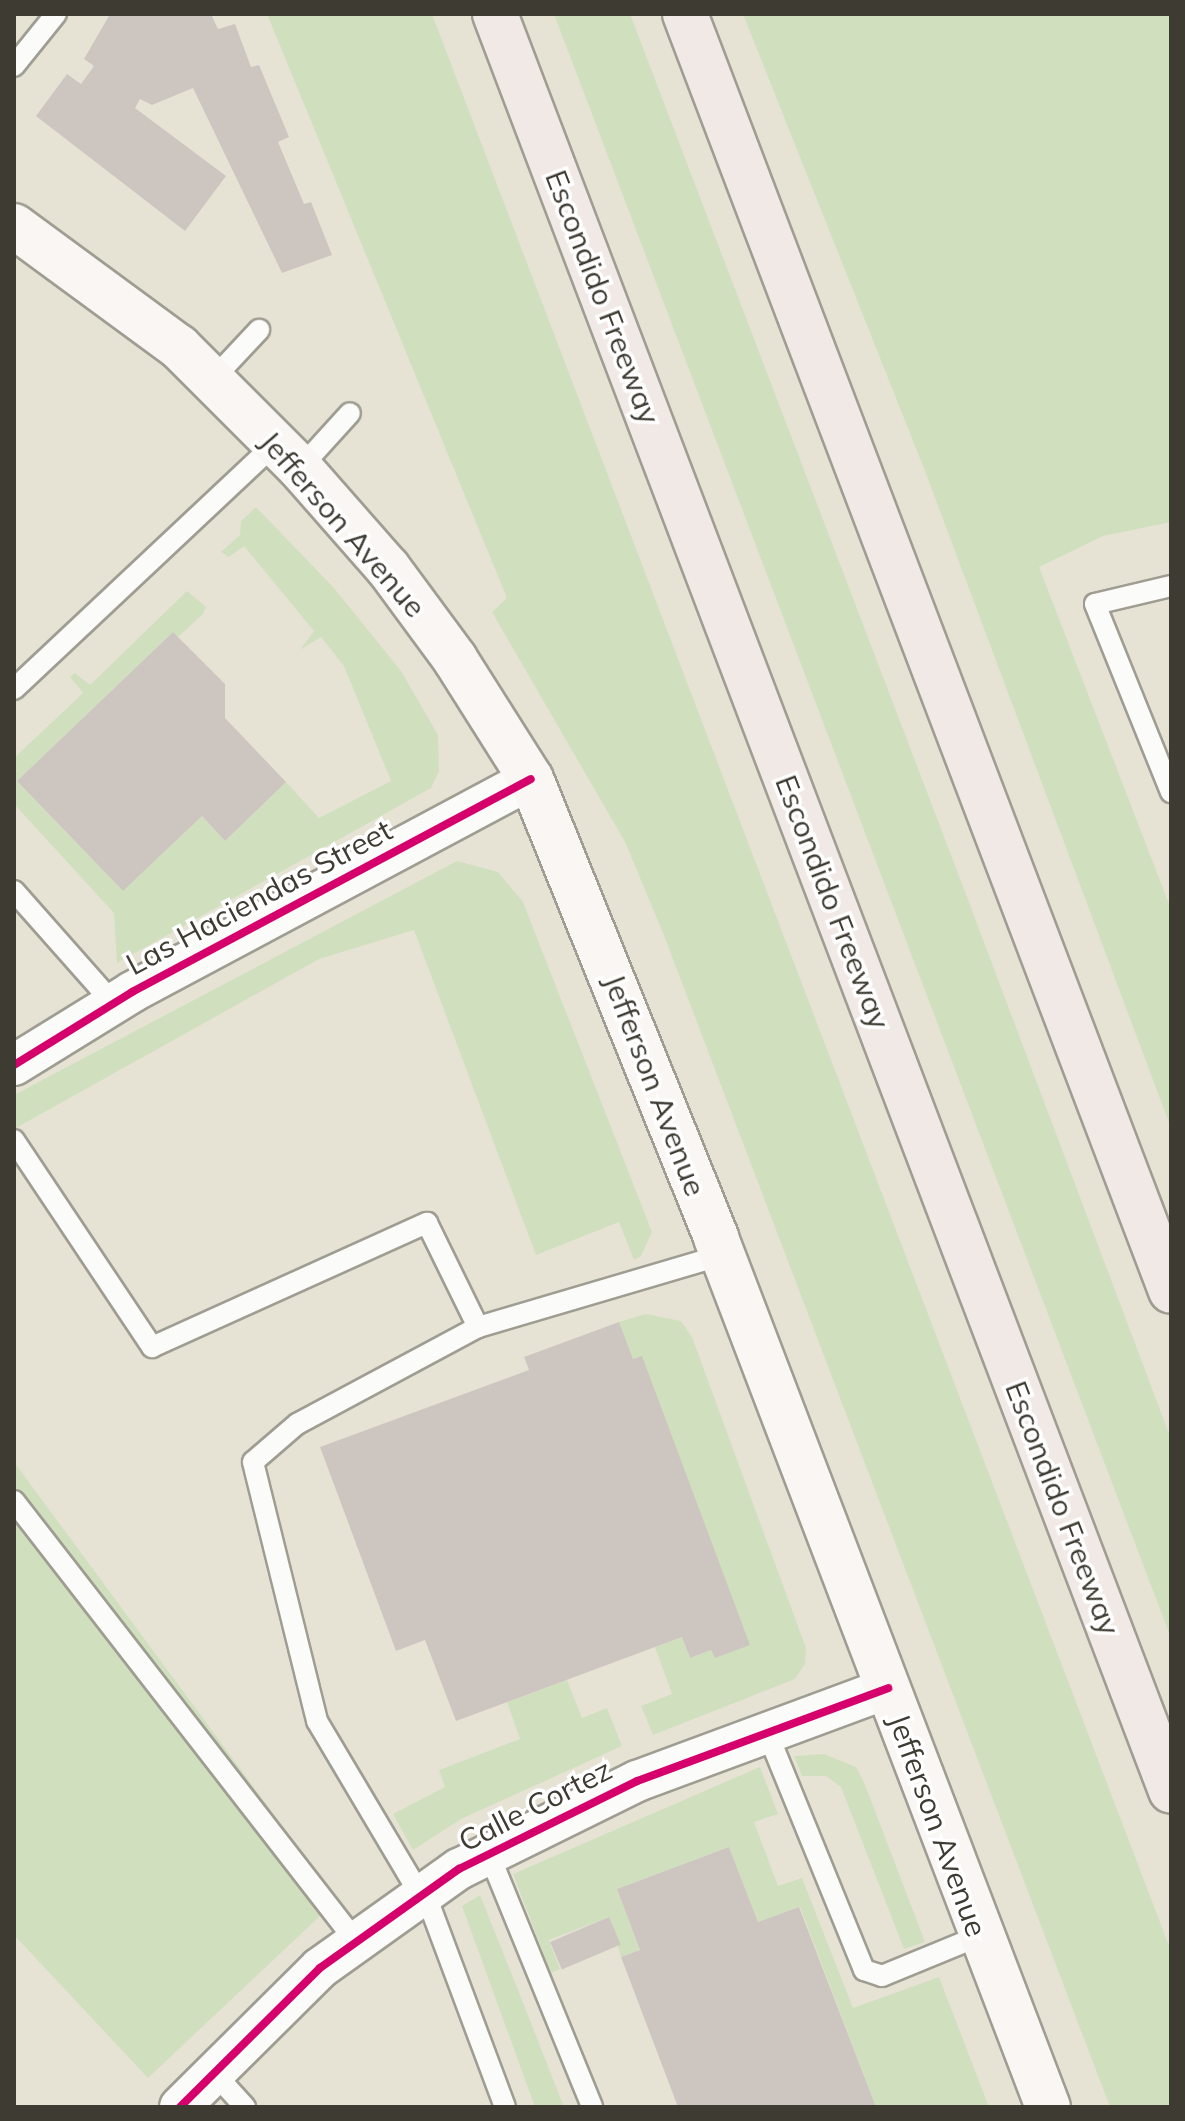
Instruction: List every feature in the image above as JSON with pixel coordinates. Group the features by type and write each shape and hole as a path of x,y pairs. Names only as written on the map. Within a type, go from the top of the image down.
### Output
{"highway":[{"name":"Escondido Freeway","path":"495,14 1171,1791"},
{"path":"685,14 1171,1291"}],"main road":[{"name":"Jefferson Avenue","path":"14,226 179,347 288,455 430,625 531,779 722,1255 888,1688 979,1936 1048,2107"}],"street":[{"name":"Las Haciendas Street","path":"14,1065 114,1004 531,779"},
{"name":"Calle Cortez","path":"180,2107 354,1939 489,1854 637,1781 888,1688"}],"lane":[{"path":"14,66 56,14"},
{"path":"212,380 259,330"},
{"path":"14,689 288,455 350,413"},
{"path":"1171,586 1095,604 1171,792"},
{"path":"14,891 114,1004"},
{"path":"14,1140 152,1347 427,1223 478,1327"},
{"path":"505,2107 423,1895 317,1721 253,1462 297,1424 478,1327 722,1255"},
{"path":"14,1501 354,1939"},
{"path":"767,1732 864,1970 882,1976 979,1936"},
{"path":"489,1854 592,2107"},
{"path":"214,2073 245,2107"}],"green space":[{"path":"267,14 432,14 1171,1951 1171,2107 1110,2107 663,933 625,842 492,612 507,598"},
{"path":"554,14 630,14 956,868 1171,1439 1171,1638"},
{"path":"743,14 1171,14 1171,522 1103,536 1039,567 1171,909 1171,1128 925,471"},
{"path":"256,507 334,588 401,671 438,735 439,771 431,788 117,963 114,913 14,804 14,758 83,693 70,677 75,673 90,685 187,591 206,607 203,614 178,637 172,633 17,781 123,891 202,816 225,841 286,782 319,818 391,781 344,666 321,637 300,650 314,631 244,546 229,557 221,552 240,535 241,521"},
{"path":"457,861 498,872 523,902 652,1232 641,1256 634,1260 619,1222 536,1255 414,930 319,959 14,1129 14,1095"},
{"path":"646,1314 681,1321 692,1337 806,1648 805,1664 795,1679 653,1735 641,1706 672,1694 655,1647 682,1637 690,1658 711,1650 619,1322"},
{"path":"14,1462 337,1900 148,2078 14,1935"},
{"path":"567,1680 582,1718 607,1708 622,1746 461,1819 413,1850 393,1814 445,1787 439,1770 520,1739 507,1702"},
{"path":"824,1754 856,1767 925,1942 904,1949 841,1787 826,1776 802,1776 794,1756"},
{"path":"760,1767 778,1814 754,1822 778,1886 802,1878 853,2008 939,1977 989,2107 876,2107 800,1907 758,1922 729,1847 617,1889 640,1950 621,1957 609,1917 549,1940 560,1969 551,1973 513,1874"},
{"path":"480,1895 564,2107 535,2107 462,1906"}],"building":[{"path":"110,14 211,14 218,29 235,24 251,67 259,65 289,137 278,142 304,204 311,202 332,255 282,273 193,88 152,105 140,99 135,108 226,176 185,231 36,116 67,74 81,84 94,66 84,59"},
{"path":"173,632 225,684 225,718 286,782 225,841 202,816 123,891 17,781"},
{"path":"619,1322 633,1359 642,1356 750,1645 715,1658 711,1650 690,1658 682,1637 456,1721 425,1640 396,1651 320,1447 529,1370 524,1357"},
{"path":"729,1847 758,1922 799,1907 876,2107 678,2107 621,1957 640,1950 617,1889"},
{"path":"609,1917 621,1945 562,1970 550,1942"}],"cycle path":[{"path":"14,1065 132,992 531,779"},
{"path":"180,2107 320,1968 459,1869 637,1781 888,1688"}]}
